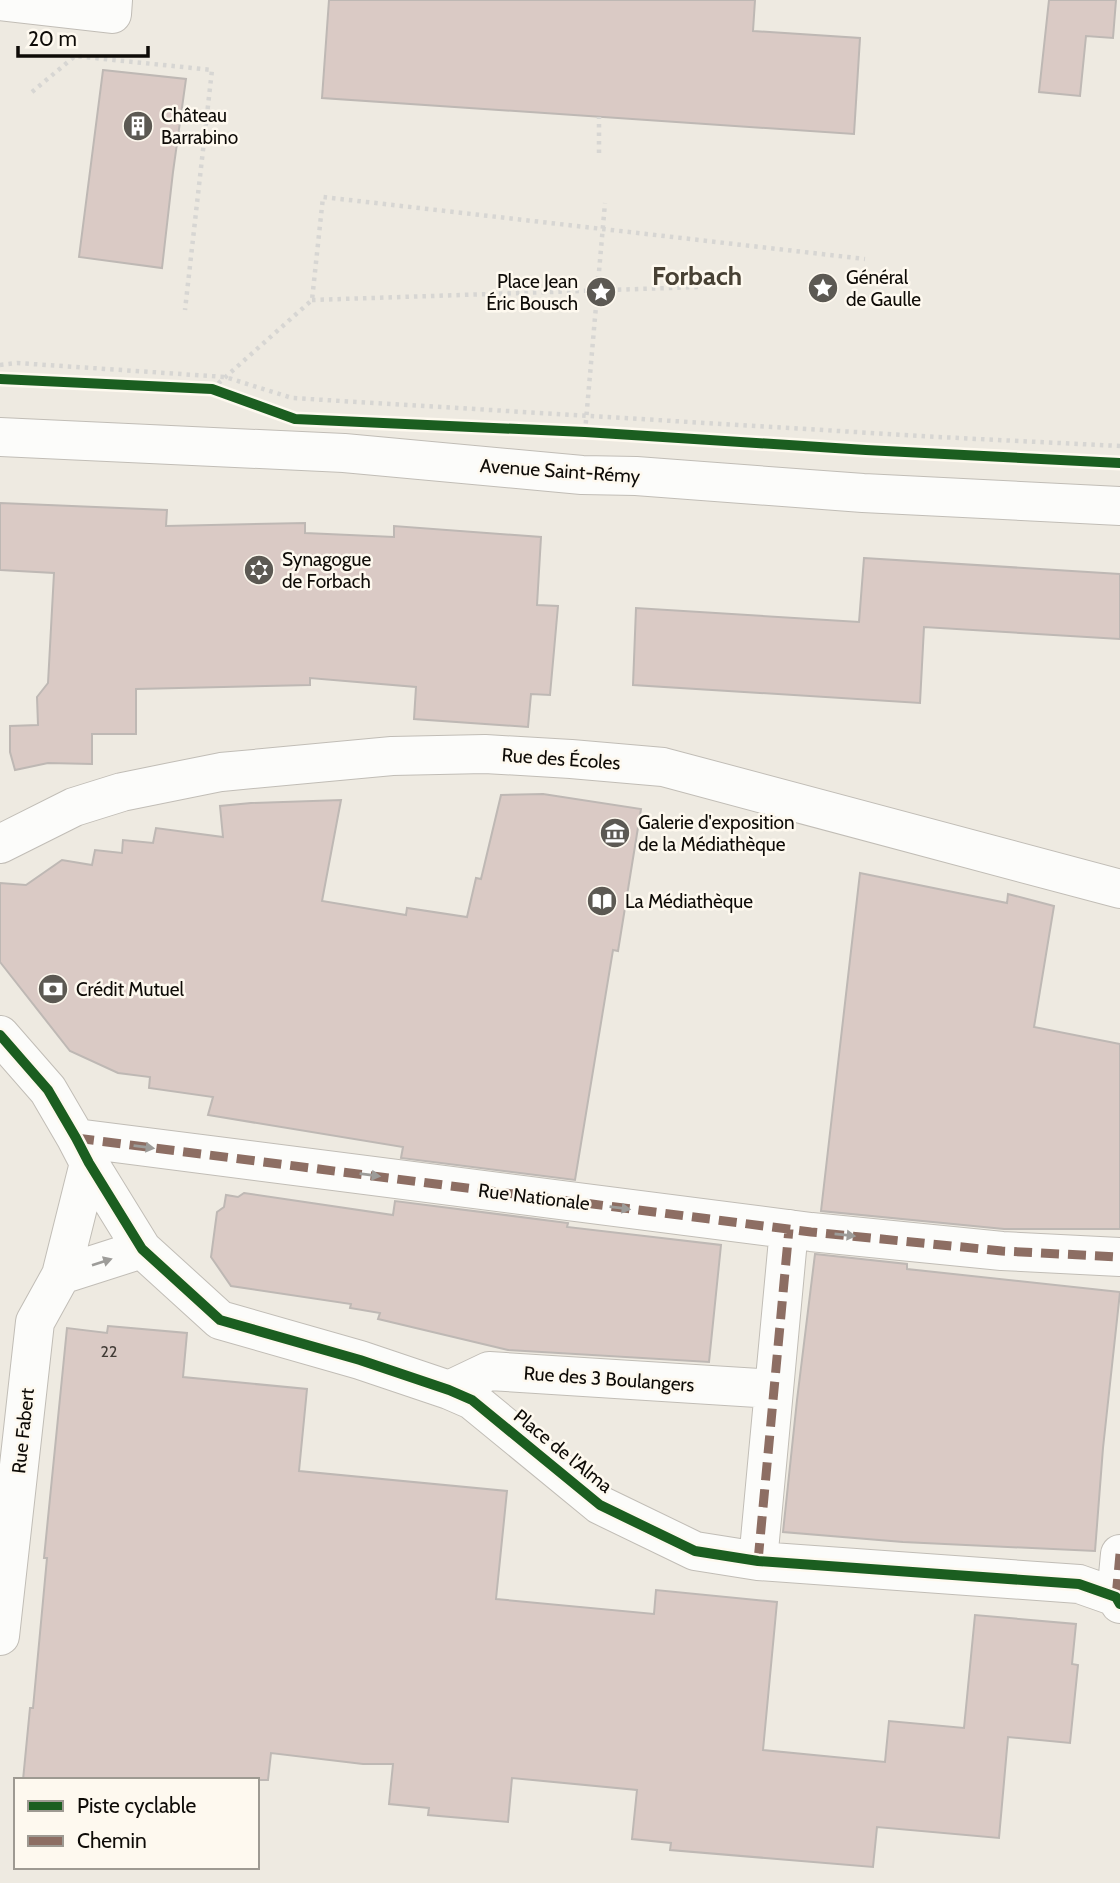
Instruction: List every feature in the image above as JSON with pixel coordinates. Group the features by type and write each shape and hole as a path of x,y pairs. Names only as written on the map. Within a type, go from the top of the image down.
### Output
{"street":[{"path":"0,1 113,14 113,0"},
{"name":"Avenue Saint-Rémy","path":"0,437 344,453 582,475 636,476 863,493 1120,506"},
{"name":"Rue des Écoles","path":"0,844 74,807 122,792 221,772 392,756 485,754 663,767 1120,889"},
{"path":"0,1035 48,1090 83,1150"},
{"name":"Rue Fabert","path":"0,1636 35,1322 61,1275 74,1222 83,1150"},
{"name":"Rue Nationale","path":"83,1150 789,1229 1002,1251 1120,1258"},
{"name":"Place de l'Alma","path":"83,1150 142,1249 220,1320 360,1360 472,1400 600,1505 695,1551 758,1561 1079,1584 1118,1601"},
{"path":"758,1561 789,1229"},
{"path":"61,1275 142,1249"},
{"name":"Rue des 3 Boulangers","path":"449,1390 489,1371 774,1389"},
{"path":"1118,1601 1120,1554"}],"path":[{"path":"32,92 75,56 212,70 185,310"},
{"path":"599,117 599,153"},
{"path":"312,300 323,197 865,259"},
{"path":"585,432 605,203"},
{"path":"212,389 312,300 699,287"},
{"path":"0,365 17,363 225,377 292,398 938,438 1120,446"},
{"path":"199,388 224,393"},
{"path":"571,432 598,433"}],"building":[{"path":"329,0 755,0 753,31 860,38 854,134 322,98"},
{"path":"1049,0 1116,0 1113,38 1086,36 1080,96 1039,92"},
{"name":"Château Barrabino","path":"103,70 186,79 162,268 79,257"},
{"path":"0,503 167,510 166,526 305,523 305,533 394,537 394,526 541,537 537,605 558,606 550,695 531,694 528,727 414,719 416,687 310,678 310,685 136,689 136,734 92,734 92,764 48,763 15,770 10,752 10,726 38,725 37,697 48,683 54,573 0,570"},
{"path":"864,558 1120,574 1120,639 924,627 920,703 633,685 636,608 859,622"},
{"path":"543,794 641,809 618,951 613,950 575,1180 401,1158 403,1147 208,1115 213,1097 149,1088 150,1077 118,1073 70,1051 0,962 0,883 26,885 62,860 92,865 95,850 122,853 123,840 153,843 156,828 223,837 220,806 251,803 341,800 322,901 406,915 407,908 467,917 476,878 481,879 501,795"},
{"path":"860,873 1007,903 1008,894 1054,906 1034,1027 1120,1044 1120,1229 1004,1229 821,1211"},
{"path":"244,1193 393,1215 395,1201 568,1223 567,1227 721,1245 709,1362 508,1350 378,1319 380,1313 350,1308 351,1304 231,1286 211,1257 217,1212 224,1207 226,1195 238,1197"},
{"path":"815,1254 907,1264 907,1269 1120,1292 1095,1551 903,1542 783,1532"},
{"path":"108,1326 187,1333 183,1377 307,1389 299,1471 507,1491 496,1599 654,1614 656,1590 777,1602 763,1750 885,1762 889,1721 964,1728 975,1615 1076,1624 1072,1664 1078,1665 1070,1743 1008,1737 999,1838 877,1827 873,1867 670,1850 671,1843 632,1839 637,1790 512,1778 508,1822 428,1815 429,1808 389,1804 393,1764 363,1764 271,1753 268,1780 23,1778 30,1708 33,1708 47,1558 44,1558 67,1328 107,1333"}],"marked path":[{"path":"76,1138 811,1232 1002,1251 1120,1257"},
{"path":"758,1561 789,1229"},
{"path":"1116,1597 1120,1554"}],"cycle path":[{"path":"0,379 212,389 295,419 585,432 1120,463"},
{"path":"0,1035 48,1090 142,1249 220,1320 360,1360 472,1400 600,1505 695,1551 758,1561 1079,1584 1116,1597 1120,1604"}],"place":[{"name":"Château Barrabino","path":"138,126"},
{"name":"Général de Gaulle","path":"823,288"},
{"name":"Place Jean Éric Bousch","path":"601,292"},
{"name":"Synagogue de Forbach","path":"259,570"},
{"name":"Galerie d'exposition de la Médiathèque","path":"615,833"},
{"name":"La Médiathèque","path":"602,901"},
{"name":"Crédit Mutuel","path":"53,989"}],"district":[{"name":"Forbach","path":"697,276"}]}
